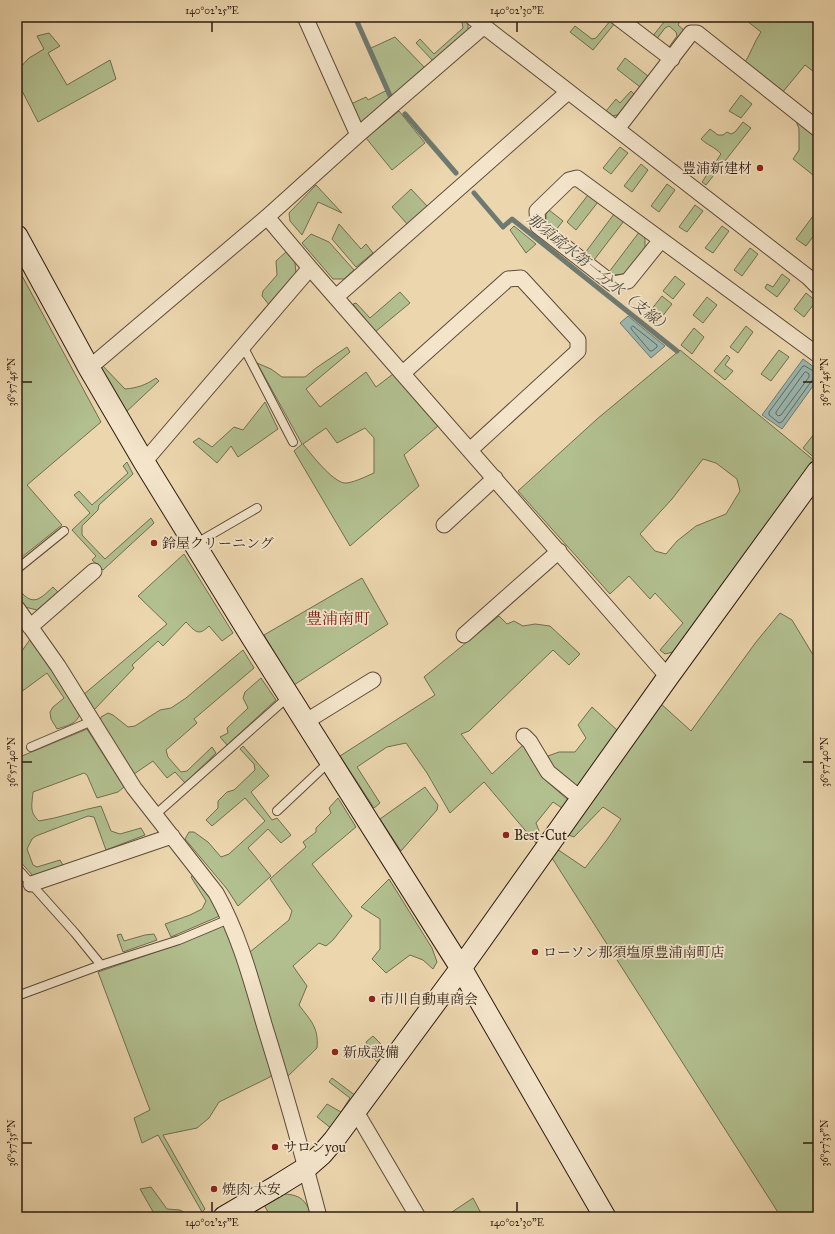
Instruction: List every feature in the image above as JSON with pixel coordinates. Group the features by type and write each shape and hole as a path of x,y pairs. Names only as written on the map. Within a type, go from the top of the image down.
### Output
{"street":[{"path":"305,17 358,136"},
{"path":"617,17 672,59"},
{"path":"89,368 268,217 358,136 478,22 808,277 818,287"},
{"path":"617,129 691,33 697,33 818,129"},
{"path":"336,297 568,92"},
{"path":"661,240 628,282 613,284 538,226 538,211 569,180 577,178 818,355"},
{"path":"268,217 310,268 668,677"},
{"path":"17,236 89,368 144,462 289,697 461,968 605,1217"},
{"path":"144,462 310,268"},
{"path":"403,373 508,279 520,278 578,340 578,350 470,450"},
{"path":"224,1217 306,1168 322,1154 334,1140 461,968 668,677 818,471"},
{"path":"444,525 495,478"},
{"path":"464,635 559,551"},
{"path":"30,627 94,571"},
{"path":"17,608 58,666 134,788 216,893 229,919 244,955 320,1217"},
{"path":"305,722 373,680"},
{"path":"524,736 530,742 548,772 581,799"},
{"path":"31,884 172,836"},
{"path":"355,1110 418,1217"}],"lane":[{"path":"243,346 293,442"},
{"path":"195,544 257,508"},
{"path":"17,569 64,530"},
{"path":"155,815 289,697"},
{"path":"31,747 92,721"},
{"path":"277,810 330,761"},
{"path":"17,868 75,933 101,965"},
{"path":"17,996 101,965 179,940 229,919"}],"green space":[{"path":"457,17 463,17 468,21 468,32 434,62 416,43 420,39 434,54 463,28 462,22"},
{"path":"668,17 682,17 678,25 686,32 672,49 669,47 677,36 676,32 669,26 665,28 656,40 652,37"},
{"path":"742,17 818,17 818,75 805,65 782,93 744,64 761,32"},
{"path":"611,20 615,23 593,50 570,32 575,26 592,39 596,38"},
{"path":"49,33 60,46 48,53 67,85 110,60 116,79 38,122 17,81 17,71 29,58 44,49 37,36"},
{"path":"395,37 426,69 362,124 358,122 351,104 366,97 368,100 389,89 371,48"},
{"path":"625,58 648,76 640,87 617,69"},
{"path":"631,91 635,95 620,114 613,116 606,111 616,99 620,103"},
{"path":"741,95 752,104 741,118 729,111"},
{"path":"399,111 425,143 392,170 366,138"},
{"path":"798,119 818,134 818,179 793,159 799,150 799,129 796,121"},
{"path":"743,122 751,128 706,185 702,182 721,154 701,139 710,129 718,135 723,135 727,132 731,134 735,132"},
{"path":"620,147 628,153 611,174 603,168"},
{"path":"641,164 648,170 632,192 624,186"},
{"path":"667,184 675,190 659,212 651,206"},
{"path":"316,185 342,213 318,202 302,235 290,221 289,213"},
{"path":"411,189 428,207 408,225 392,207"},
{"path":"588,195 598,202 576,230 567,222"},
{"path":"695,205 703,211 687,232 679,227"},
{"path":"549,210 563,221 555,231 546,223 546,214"},
{"path":"816,212 818,213 818,230 806,246 796,239"},
{"path":"614,214 624,221 594,260 585,253"},
{"path":"339,224 361,249 366,244 373,253 356,267 332,239"},
{"path":"514,226 536,244 526,253 510,230"},
{"path":"722,226 729,231 713,253 705,248"},
{"path":"640,231 645,236 645,248 625,274 613,275 609,272"},
{"path":"311,234 329,242 354,270 344,279 333,279 302,243"},
{"path":"750,248 758,254 742,276 734,270"},
{"path":"286,252 295,262 296,274 270,306 262,296 263,291 277,275 276,261"},
{"path":"17,272 20,272 101,422 27,485 62,525 17,561"},
{"path":"782,274 790,280 777,297 765,288 767,284 773,287"},
{"path":"675,276 685,284 673,299 663,291"},
{"path":"400,292 410,303 375,332 353,304 356,303 370,318"},
{"path":"806,293 816,301 804,317 794,309"},
{"path":"662,296 672,304 657,323 647,315"},
{"path":"707,297 717,305 703,323 693,315"},
{"path":"746,326 753,332 738,353 730,347"},
{"path":"694,328 704,337 692,354 681,345"},
{"path":"347,347 350,352 306,389 320,407 366,372 376,387 393,374 438,426 404,455 419,486 350,546 294,451 302,444 257,363 271,369 282,377 305,377","holes":["326,428 337,443 365,428 374,438 374,473 347,483 339,481 327,472 303,444"]},
{"path":"680,350 816,462 673,652 665,654 660,650 683,623 655,593 650,599 629,576 610,594 518,491 597,419","holes":["703,459 716,463 737,479 740,491 726,514 696,526 677,541 666,554 655,551 640,534 672,499"]},
{"path":"779,350 789,357 771,381 761,374"},
{"path":"727,355 730,358 725,365 733,371 725,380 714,371"},
{"path":"102,365 125,389 141,386 156,378 159,381 125,413 100,368"},
{"path":"265,402 278,429 238,457 231,446 217,463 193,442 199,438 212,447 234,427 243,430"},
{"path":"818,429 818,459 817,460 803,448"},
{"path":"127,462 133,474 99,505 98,510 82,526 82,535 105,559 151,518 154,523 103,570 92,560 96,556 72,530 90,513 74,495 79,491 92,505 128,473 123,466"},
{"path":"184,554 233,633 222,641 209,626 202,631 197,632 186,622 163,646 158,641 132,665 134,668 93,711 83,695 167,624 138,596"},
{"path":"362,578 388,624 294,685 264,635"},
{"path":"17,587 27,597 35,600 43,596 53,587 58,592 37,610 25,607 17,596"},
{"path":"780,613 792,620 818,663 818,1217 781,1217 552,858 557,849 585,868 621,819 603,807 574,837 566,834 659,702 691,731 756,642"},
{"path":"499,616 507,624 514,621 523,626 535,624 550,626 580,654 569,665 553,650 469,731 461,734 492,774 523,745 543,778 568,800 562,808 553,802 536,823 541,836 536,843 484,782 450,813 427,773 406,743 387,747 357,767 380,803 374,808 340,756 435,695 424,677"},
{"path":"31,638 80,713 77,720 68,726 57,729 51,719 50,712 53,707 64,698 47,673 17,695 17,658"},
{"path":"243,650 254,668 194,719 197,723 166,750 168,757 181,772 187,771 212,747 216,753 185,783 175,772 167,778 153,761 134,774 100,724 101,717 108,713 113,715 128,727 135,726 160,710 171,708 186,698"},
{"path":"261,678 276,700 227,745 220,737 228,733 227,728 248,708 243,698 245,692"},
{"path":"592,707 618,731 577,788 553,768 548,756 559,752 575,752 586,738 578,725"},
{"path":"87,729 124,787 118,792 97,798 87,775 84,773 33,792 32,811 39,821 101,806 111,831 120,834 141,828 145,835 106,850 94,817 88,816 36,836 32,839 27,849 33,865 37,867 60,860 64,867 34,877 17,858 17,756 22,756"},
{"path":"243,746 269,776 251,792 272,820 277,818 291,835 281,843 268,829 248,848 271,876 238,906 227,889 185,839 189,832 194,832 208,842 221,857 229,854 265,821 245,798 212,826 206,820 218,808 218,801 227,792 234,790 255,770 254,764 240,749"},
{"path":"425,787 438,805 437,810 401,851 380,819"},
{"path":"338,798 356,827 312,864 352,916 333,940 326,946 319,943 293,966 307,986 299,1005 313,1024 317,1035 317,1048 286,1078 250,952 289,920 292,911 270,879 306,847 303,842 316,832 316,828 331,813 329,808"},
{"path":"194,874 213,895 222,915 171,937 165,924 202,909 206,901 191,877"},
{"path":"389,879 432,948 437,962 433,969 423,960 410,955 386,973 372,959 380,949 380,919 361,907"},
{"path":"221,926 228,927 274,1071 270,1077 219,1102 209,1118 197,1128 163,1135 205,1209 202,1212 158,1135 142,1143 134,1118 150,1110 98,972 182,943"},
{"path":"121,934 124,941 154,934 157,940 123,952 117,935"},
{"path":"373,1036 389,1052 379,1064 367,1051 368,1046 366,1042"},
{"path":"332,1078 356,1096 332,1129 317,1117 327,1104 341,1112 350,1098 329,1082"},
{"path":"151,1187 167,1209 180,1210 187,1214 188,1217 156,1217 140,1189"},
{"path":"284,1194 299,1197 308,1207 312,1217 271,1217 264,1205"},
{"path":"473,1198 482,1215 478,1217 451,1217 449,1214"}],"water":[{"path":"628,316 665,346 651,358 620,323"},
{"path":"803,359 818,370 818,379 782,429 762,415"}],"waterway":[{"name":"那須疏水第一分水（支線）","path":"355,17 391,98"},
{"name":"那須疏水第一分水（支線）","path":"405,114 456,173"},
{"name":"那須疏水第一分水（支線）","path":"474,193 503,227 512,219 677,351"}],"place":[{"name":"豊浦新建材","path":"760,168"},
{"name":"鈴屋クリーニング","path":"154,543"},
{"name":"Best-Cut","path":"506,835"},
{"name":"ローソン那須塩原豊浦南町店","path":"535,952"},
{"name":"市川自動車商会","path":"372,999"},
{"name":"新成設備","path":"335,1052"},
{"name":"サロンyou","path":"275,1147"},
{"name":"焼肉 太安","path":"214,1189"}],"district":[{"name":"豊浦南町","path":"338,618"}]}
